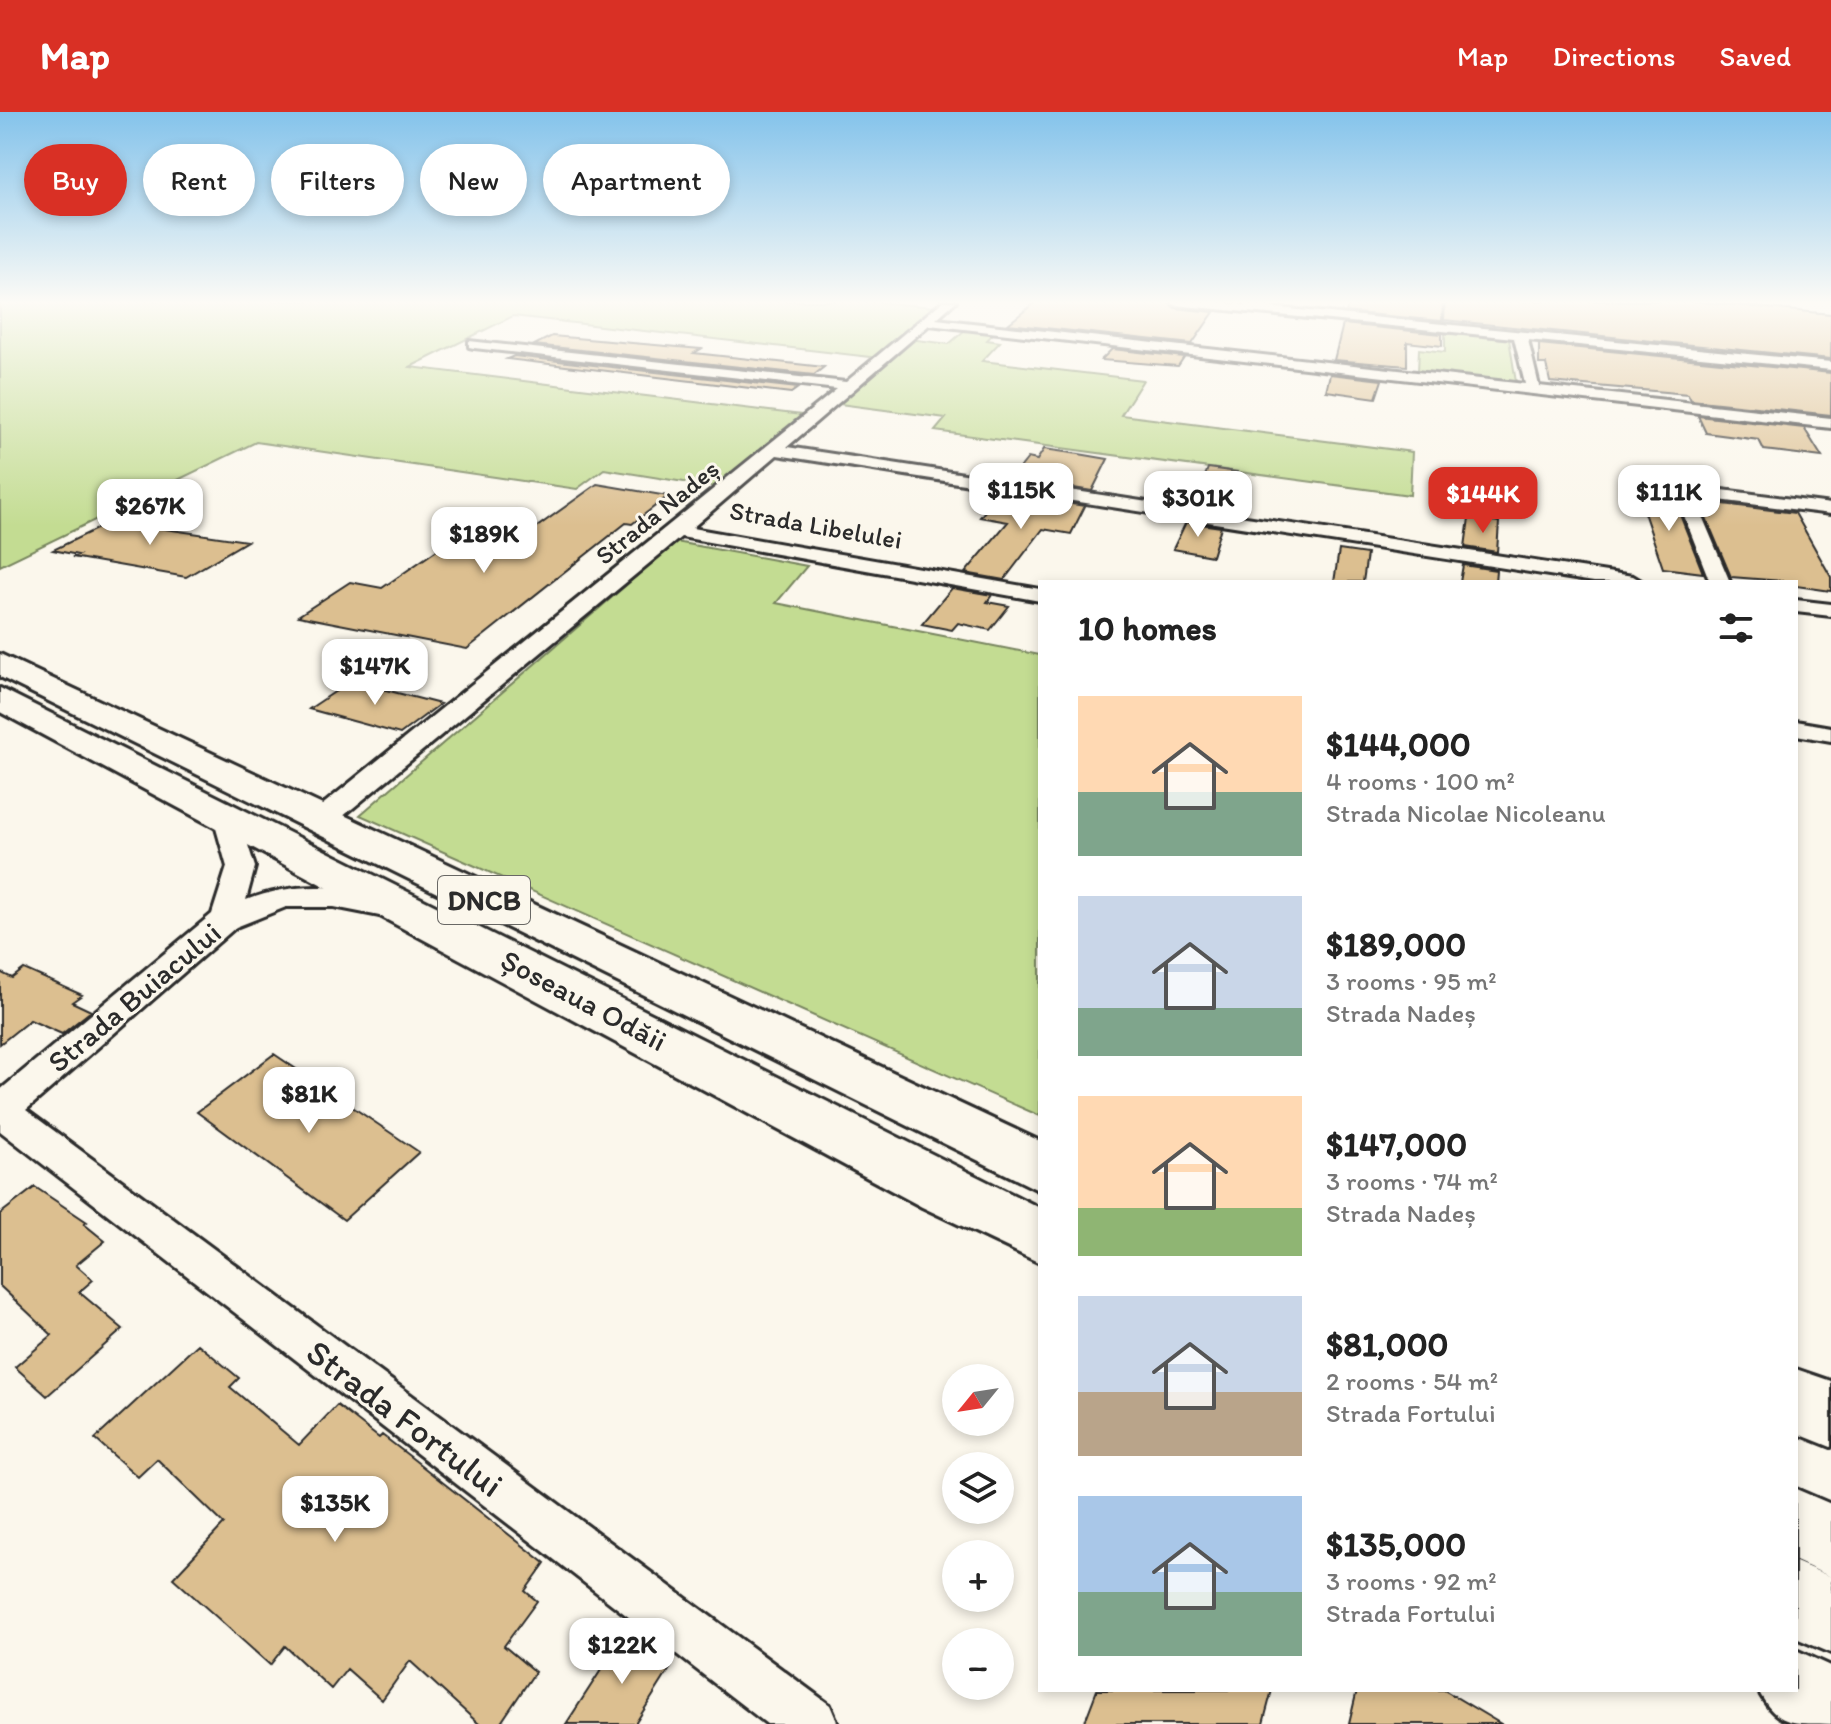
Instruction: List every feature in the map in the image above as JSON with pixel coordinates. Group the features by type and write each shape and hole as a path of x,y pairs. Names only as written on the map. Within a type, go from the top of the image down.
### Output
{"main road":[{"name":"Șoseaua Odăii","path":"0,664 1038,1166"},
{"name":"Șoseaua Odăii","path":"0,698 942,1189 1038,1235"},
{"path":"970,1133 1038,1157"},
{"path":"942,1189 1038,1247"},
{"path":"1798,1402 1831,1414"},
{"path":"1798,1525 1831,1541"},
{"path":"1798,1600 1831,1616"},
{"path":"1798,1690 1831,1708"}],"street":[{"path":"759,376 845,386"},
{"name":"Strada Nadeș","path":"320,821 677,531 857,376"},
{"path":"1418,376 1831,423"},
{"path":"1530,376 1533,389"},
{"path":"773,450 1620,580"},
{"path":"1719,580 1683,490 1824,508 1831,533"},
{"name":"Strada Libelulei","path":"677,531 1038,595"},
{"path":"1798,606 1831,610"},
{"path":"1798,728 1831,734"},
{"path":"225,814 241,867 225,919"},
{"name":"Strada Buiacului","path":"0,1111 225,919 283,897 334,897 419,914"},
{"name":"Strada Fortului","path":"0,1111 811,1724"}],"green space":[{"path":"0,376 485,376 810,416 727,489 604,469 577,489 256,442 0,566"},
{"path":"864,376 1111,376 1143,380 1121,415 1412,452 1410,495 935,431 946,418 832,403"},
{"path":"1459,376 1515,376 1516,382"},
{"path":"676,542 807,566 776,603 1038,655 1038,1115 360,815"}],"building":[{"path":"651,376 694,376 798,388 791,393"},
{"path":"1329,376 1382,380 1376,398 1326,391"},
{"path":"1549,376 1831,376 1831,415 1691,400 1688,394 1550,382"},
{"path":"1698,416 1804,428 1822,457 1764,450 1759,440 1706,433"},
{"path":"1044,449 1108,459 1092,491 1012,478 1028,458 1037,460"},
{"path":"1208,468 1237,472 1225,511 1194,506"},
{"path":"597,484 668,496 632,524 626,523 467,649 298,616 350,582 382,588 447,543 502,552"},
{"path":"1637,492 1673,497 1703,573 1663,568"},
{"path":"1000,493 1085,506 1071,534 1043,529 1004,580 965,573 1008,522 980,517"},
{"path":"1699,501 1795,513 1831,577 1831,591 1798,586 1798,580 1731,577"},
{"path":"121,517 165,524 158,528 247,541 186,577 72,557 78,555 53,550"},
{"path":"1469,518 1499,522 1497,552 1465,547"},
{"path":"1186,522 1221,527 1212,556 1173,549"},
{"path":"1339,550 1367,554 1363,580 1334,580"},
{"path":"1463,565 1496,570 1495,580 1460,580"},
{"path":"952,588 992,595 987,602 1009,606 990,630 958,623 952,630 922,624"},
{"path":"351,681 440,704 400,734 309,709"},
{"path":"24,969 82,995 72,1002 91,1011 62,1034 30,1020 0,1044 0,972 12,978"},
{"path":"274,1054 419,1152 344,1220 197,1112"},
{"path":"35,1187 87,1222 84,1224 105,1241 76,1265 93,1280 79,1292 123,1329 47,1396 15,1367 52,1335 0,1286 0,1214"},
{"path":"198,1344 239,1378 230,1387 299,1445 337,1405 379,1438 382,1435 545,1563 525,1591 537,1601 504,1646 535,1672 500,1724 479,1724 410,1661 382,1700 347,1669 331,1689 285,1646 270,1665 173,1578 224,1524 157,1459 138,1477 95,1439"},
{"path":"627,1630 671,1667 635,1724 566,1724"},
{"path":"1096,1692 1271,1692 1263,1724 1084,1724"},
{"path":"1357,1692 1447,1692 1501,1724 1349,1724"}]}
